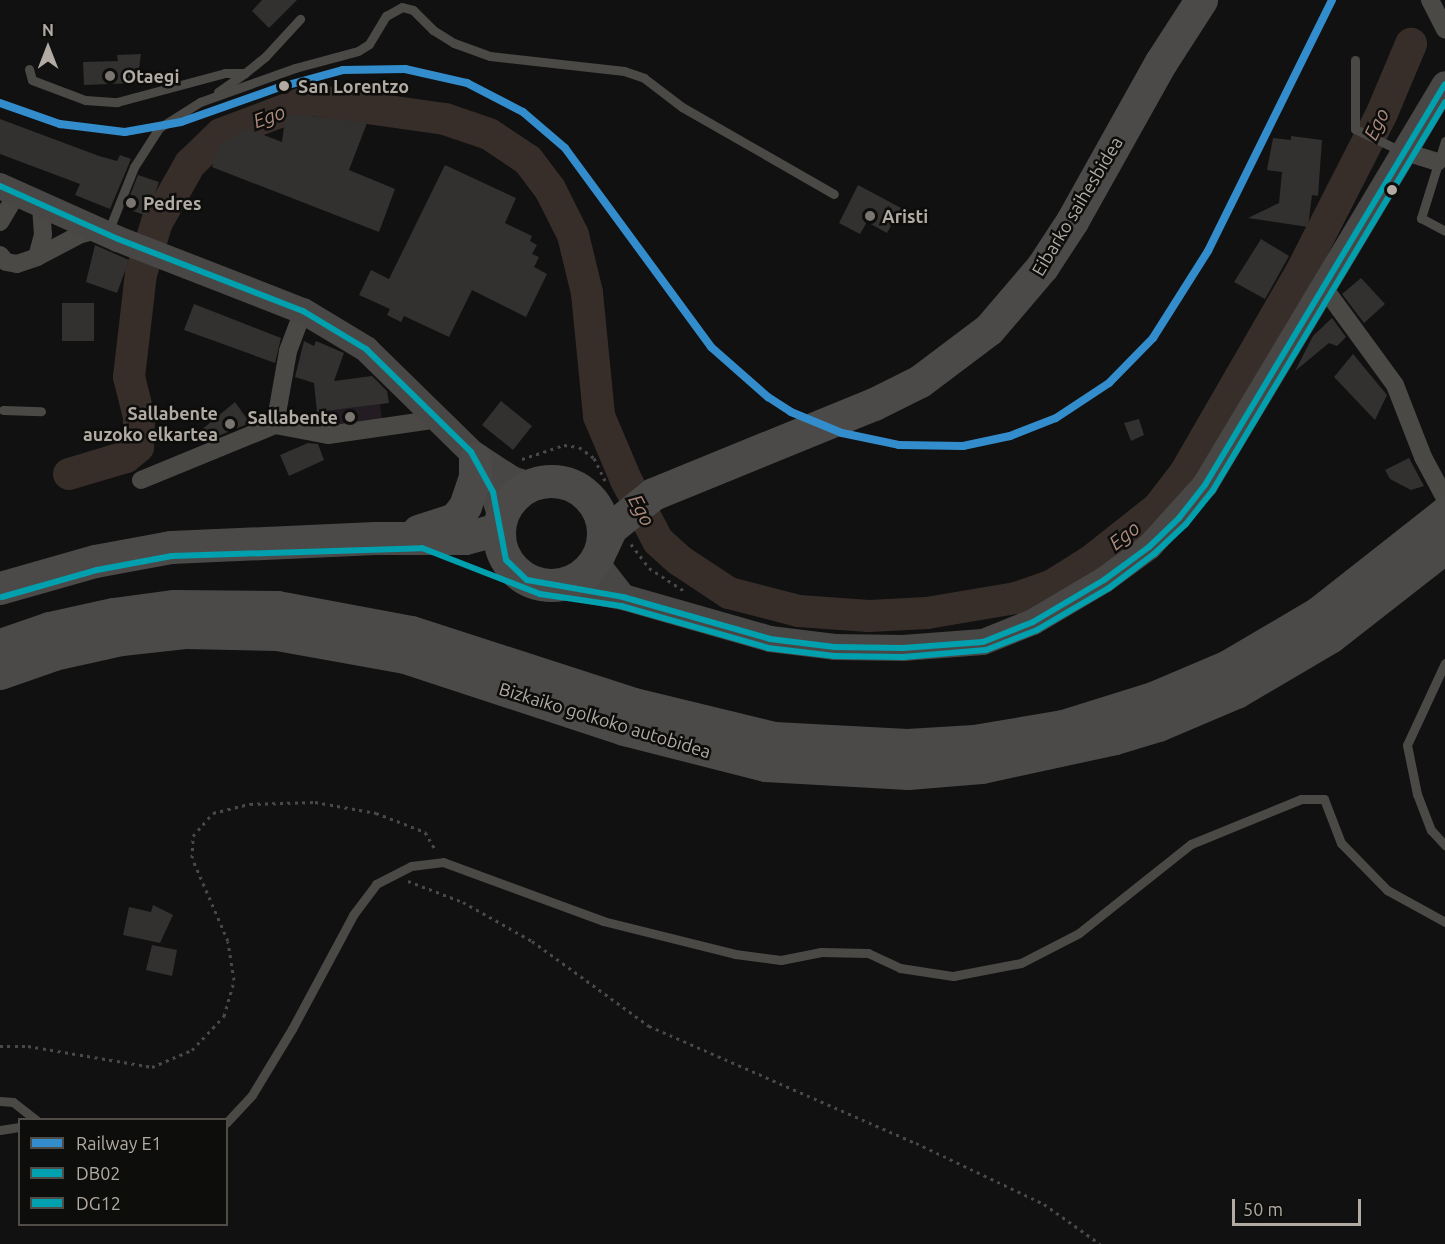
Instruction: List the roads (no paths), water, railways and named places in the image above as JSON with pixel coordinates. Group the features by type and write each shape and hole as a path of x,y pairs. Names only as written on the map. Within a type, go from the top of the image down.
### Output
{"highway":[{"name":"Eibarko saihesbidea","path":"580,490 600,497 621,525 920,381 957,356 1015,301 1072,221 1161,62 1201,0"},
{"path":"375,538 416,532 455,519 472,492 473,456"},
{"path":"0,588 95,561 171,547 375,538 465,538 499,523 518,493 531,485 564,483 580,490 600,515 621,525 585,573 557,585 542,585 515,571 423,539"},
{"path":"499,523 506,560 515,571"},
{"name":"Bizkaiko golkoko autobidea","path":"51,641 113,614 174,606 277,607 411,632 634,705 708,725 774,738 907,745 974,741 1063,726 1153,698 1276,640 1369,592 1445,531"},
{"path":"0,645 51,641"},
{"path":"0,673 51,641"}],"street":[{"path":"1430,0 1445,28"},
{"path":"557,585 623,597 770,639 835,647 903,648 983,642 1033,622 1104,580 1149,547 1179,518 1205,485 1325,289 1394,148 1445,84"},
{"path":"1394,148 1437,162"},
{"path":"0,222 9,190 112,235 303,311 366,349 439,419 473,456 493,492 499,523"},
{"path":"37,257 44,235 41,204"},
{"path":"0,255 6,262 17,264 37,257 81,234 112,235"},
{"path":"1325,289 1395,385 1423,457 1445,498"},
{"path":"275,425 288,351 303,311"},
{"path":"141,480 275,425 328,435 439,419"},
{"path":"473,456 512,479 531,485"},
{"path":"621,525 623,597"}],"lane":[{"path":"200,102 358,51 369,44 386,16 402,7 413,10 433,30 454,43 490,56 624,71 644,78 682,107 834,194"},
{"path":"112,235 135,167 159,128 245,73 265,57 300,19"},
{"path":"1355,60 1355,129 1394,148"},
{"path":"29,69 32,80 85,100 117,102 225,73 245,73"},
{"path":"1445,141 1421,218 1445,231"},
{"path":"3,411 41,411"},
{"path":"1445,663 1407,745 1417,794 1431,830 1445,845"},
{"path":"228,1121 252,1095 269,1067 352,915 376,884 411,866 443,862 603,921 735,954 781,960 821,952 868,953 900,968 953,976 1021,963 1078,933 1191,844 1301,799 1324,799 1341,843 1387,890 1445,922"},
{"path":"0,1101 14,1102 35,1118"},
{"path":"0,1130 18,1127"}],"waterway":[{"name":"Ego","path":"69,474 126,457 138,447 139,417 129,377 141,274 157,222 190,164 221,134 311,100 445,119 489,134 528,160 550,189 573,235 587,293 599,416 626,480 658,541 679,560 729,593 799,611 869,616 927,613 1016,598 1051,586 1091,561 1158,508 1185,473 1301,272 1382,113 1411,44"}],"rail line":[{"name":"E1","path":"0,103 60,124 125,132 181,122 277,88 343,70 405,69 467,83 523,112 565,148 711,347 768,397 791,412 842,433 899,445 963,446 1010,436 1056,418 1109,383 1153,338 1208,251 1332,0"}],"place":[{"name":"Otaegi","path":"110,76"},
{"name":"San Lorentzo","path":"284,86"},
{"name":"Pedres","path":"131,203"},
{"name":"Aristi","path":"870,216"},
{"name":"Sallabente","path":"350,417"},
{"name":"Sallabente auzoko elkartea","path":"230,424"}]}
